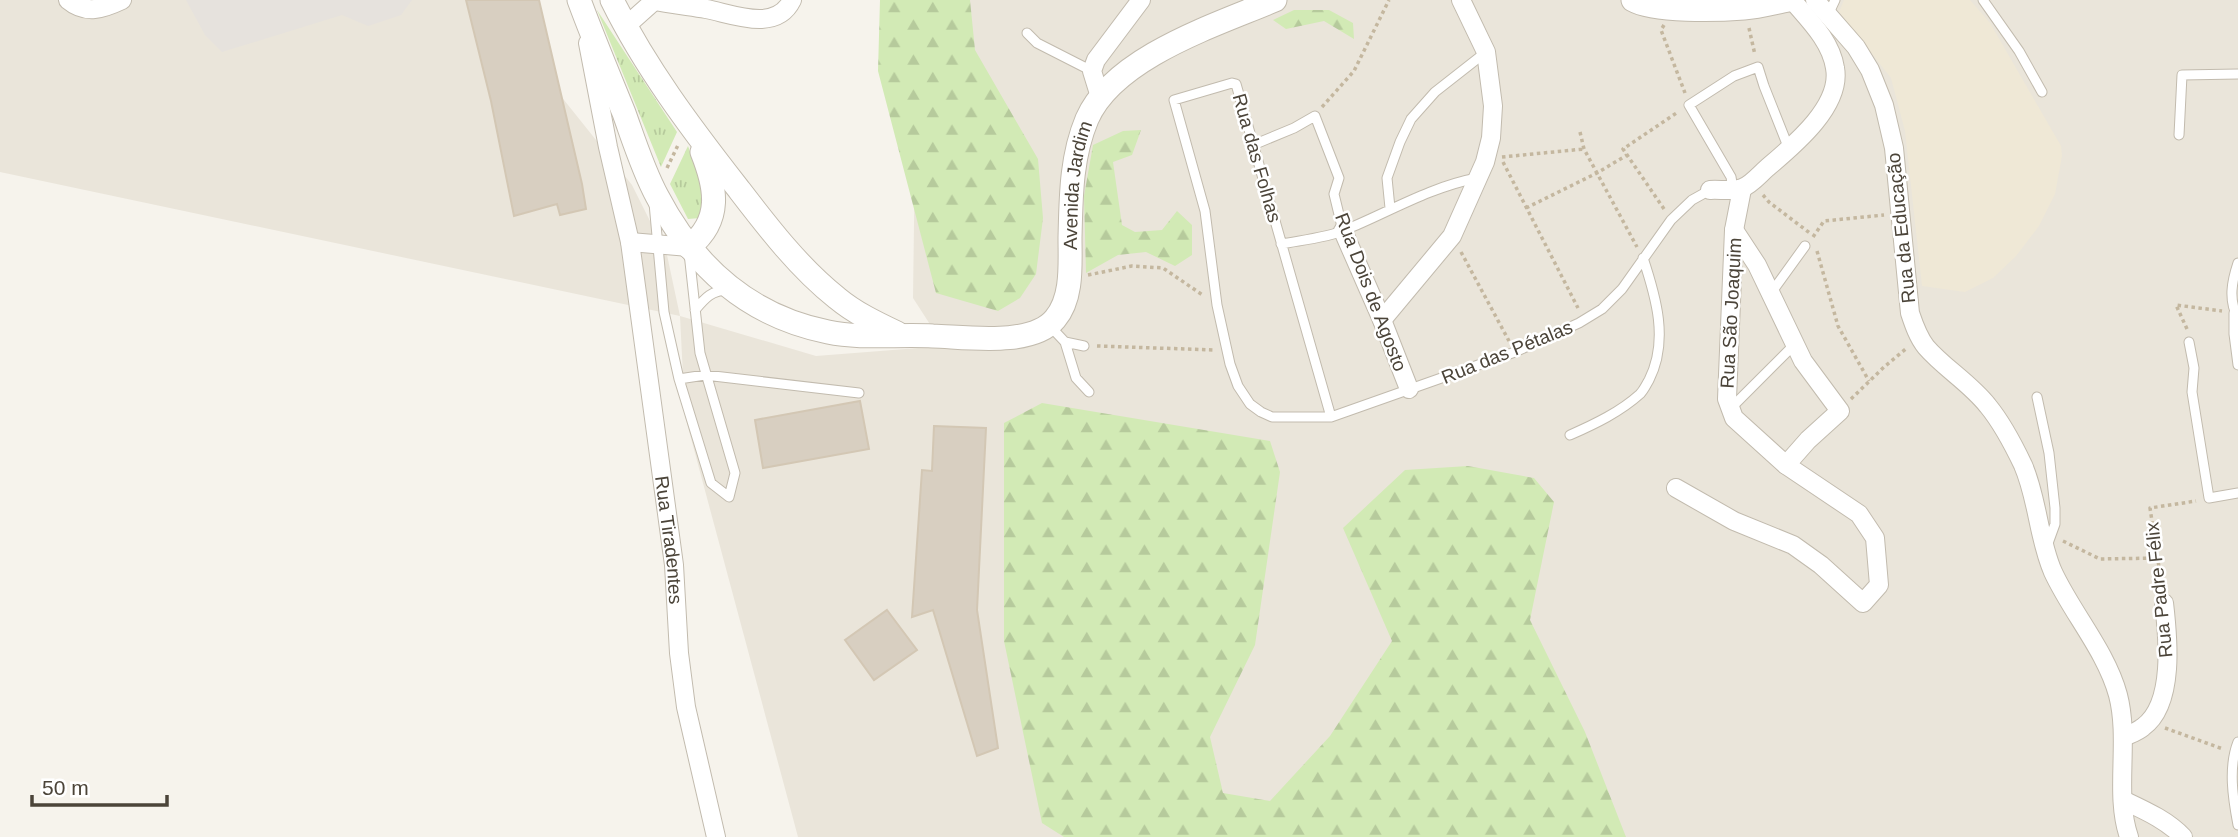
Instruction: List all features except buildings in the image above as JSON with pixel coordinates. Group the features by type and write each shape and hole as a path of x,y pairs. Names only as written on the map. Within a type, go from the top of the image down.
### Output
{"street":[{"path":"68,0 84,9 102,9 122,0"},
{"path":"612,0 709,170 713,207 708,226 689,247"},
{"path":"626,26 653,0 749,19 778,15 787,10 792,0"},
{"path":"1100,97 1092,71 1096,60 1141,0"},
{"name":"Avenida Jardim","path":"1049,325 1061,310 1069,279 1070,195 1080,137 1100,97 1132,67 1167,47 1275,0"},
{"path":"1382,320 1452,236 1488,165 1493,106 1486,52 1461,0"},
{"path":"1633,0 1639,4 1672,8 1744,8 1790,0 1825,41 1836,71 1834,87 1825,107 1789,149 1742,186"},
{"name":"Rua da Educação","path":"1815,0 1832,8 1870,69 1884,105 1894,148 1910,313 1926,346 1987,405 2006,432 2024,467 2049,543 2054,573 2111,676 2118,695 2123,737 2123,817 2129,837"},
{"name":"Rua Tiradentes","path":"580,1 658,181 674,226 689,247"},
{"name":"Rua Tiradentes","path":"580,1 608,147 630,242 674,565 679,653 686,707 716,837"},
{"path":"688,135 820,284 857,312 900,334"},
{"name":"Rua das Pétalas","path":"1710,190 1742,186"},
{"name":"Rua São Joaquim","path":"1676,488 1734,521 1793,545 1821,565 1863,603 1879,585 1875,538 1859,514 1786,465 1734,418 1729,410 1727,399 1734,230 1742,186"},
{"path":"1734,230 1757,265 1803,361 1840,411 1808,440 1786,465"},
{"name":"Rua Dois de Agosto","path":"1343,231 1409,389"},
{"path":"630,242 689,247 731,290 756,306 785,320 829,333 1006,338 1024,336 1049,325"},
{"name":"Rua Padre Félix","path":"2151,718 2162,695 2167,669 2164,603"},
{"path":"2123,737 2143,728 2151,718"},
{"path":"2123,800 2152,815 2183,837"}],"lane":[{"path":"1983,0 2020,51 2042,92"},
{"path":"1027,33 1037,43 1092,71"},
{"path":"1390,208 1387,178 1411,119 1435,92 1486,52"},
{"path":"1742,186 1731,177 1689,105 1734,76 1758,67 1789,149"},
{"path":"2179,135 2182,75 2238,74"},
{"name":"Rua das Folhas","path":"1217,305 1205,211 1173,101 1232,83 1236,84 1331,417"},
{"path":"1253,145 1315,116"},
{"name":"Rua Dois de Agosto","path":"1315,116 1339,178 1334,194 1343,231"},
{"path":"1281,244 1343,231 1488,165"},
{"name":"Rua Tiradentes","path":"658,181 656,244 664,312 679,379 711,483 729,497 735,473 705,375"},
{"name":"Rua das Pétalas","path":"1217,305 1226,351 1238,386 1250,404 1272,417 1331,417 1515,352 1584,320 1602,309 1622,289 1671,219 1710,190"},
{"path":"1770,294 1805,246"},
{"path":"689,247 697,339 705,375"},
{"path":"1570,435 1602,420 1642,392 1656,367 1660,332 1656,296 1643,258"},
{"path":"2238,263 2232,293 2236,314 2234,334 2238,365"},
{"path":"695,310 713,293 731,290"},
{"path":"1049,325 1065,342 1076,378 1089,392"},
{"path":"1065,342 1084,346"},
{"path":"2189,342 2194,368 2192,392 2209,498 2238,493"},
{"path":"1729,410 1795,344"},
{"path":"679,379 705,375 859,393"},
{"path":"2037,397 2055,508 2049,543"},
{"path":"2238,742 2234,753 2234,796 2238,825"}],"path":[{"path":"1315,116 1354,71 1389,0"},
{"path":"1744,8 1758,67"},
{"path":"1661,30 1689,105 1623,149 1671,219"},
{"path":"1580,132 1584,149 1643,258"},
{"path":"658,181 688,135"},
{"path":"1488,165 1584,149"},
{"path":"1526,208 1627,155"},
{"path":"1488,165 1526,208 1584,320"},
{"path":"1742,186 1769,202 1814,236 1838,326 1869,381"},
{"path":"1814,236 1824,221 1900,214"},
{"path":"1452,236 1515,352"},
{"path":"1069,279 1132,266 1163,268 1217,305"},
{"path":"2189,342 2189,335 2176,305 2236,314"},
{"path":"1840,411 1903,350 1922,340"},
{"path":"1084,346 1226,351"},
{"name":"Rua Padre Félix","path":"2164,603 2150,508 2209,498"},
{"path":"2049,543 2100,559 2158,558"},
{"path":"2151,718 2163,727 2234,753"}],"shaded area":[{"path":"0,0 503,0 524,50 632,185 667,255 680,316 0,172"},
{"path":"186,0 412,0 401,15 368,26 342,15 222,52 205,35"},
{"path":"917,0 2238,0 2238,837 798,837 685,416 680,316 816,356 944,346 913,298"},
{"path":"1844,0 1970,0 1990,23 2061,146 2062,156 2055,194 2039,226 2016,256 1993,278 1965,292 1922,286 1905,131 1891,78 1839,12"}],"green space":[{"path":"880,0 970,0 975,50 1038,159 1043,218 1036,274 1020,298 998,311 936,293 878,71"},
{"path":"597,10 677,132 661,167"},
{"path":"1294,10 1329,10 1353,23 1354,39 1324,21 1286,29 1273,20"},
{"path":"1141,130 1132,155 1113,162 1122,225 1135,232 1162,230 1177,211 1192,225 1192,255 1175,266 1146,252 1118,255 1086,273 1084,196 1093,145 1123,131"},
{"path":"688,146 701,182 703,200 700,218 688,219 670,184"},
{"path":"1042,403 1270,441 1280,472 1255,645 1210,737 1223,793 1270,801 1330,736 1392,641 1343,528 1405,470 1468,466 1534,478 1554,502 1530,620 1585,732 1626,837 1064,837 1042,823 1004,641 1004,423"}]}
